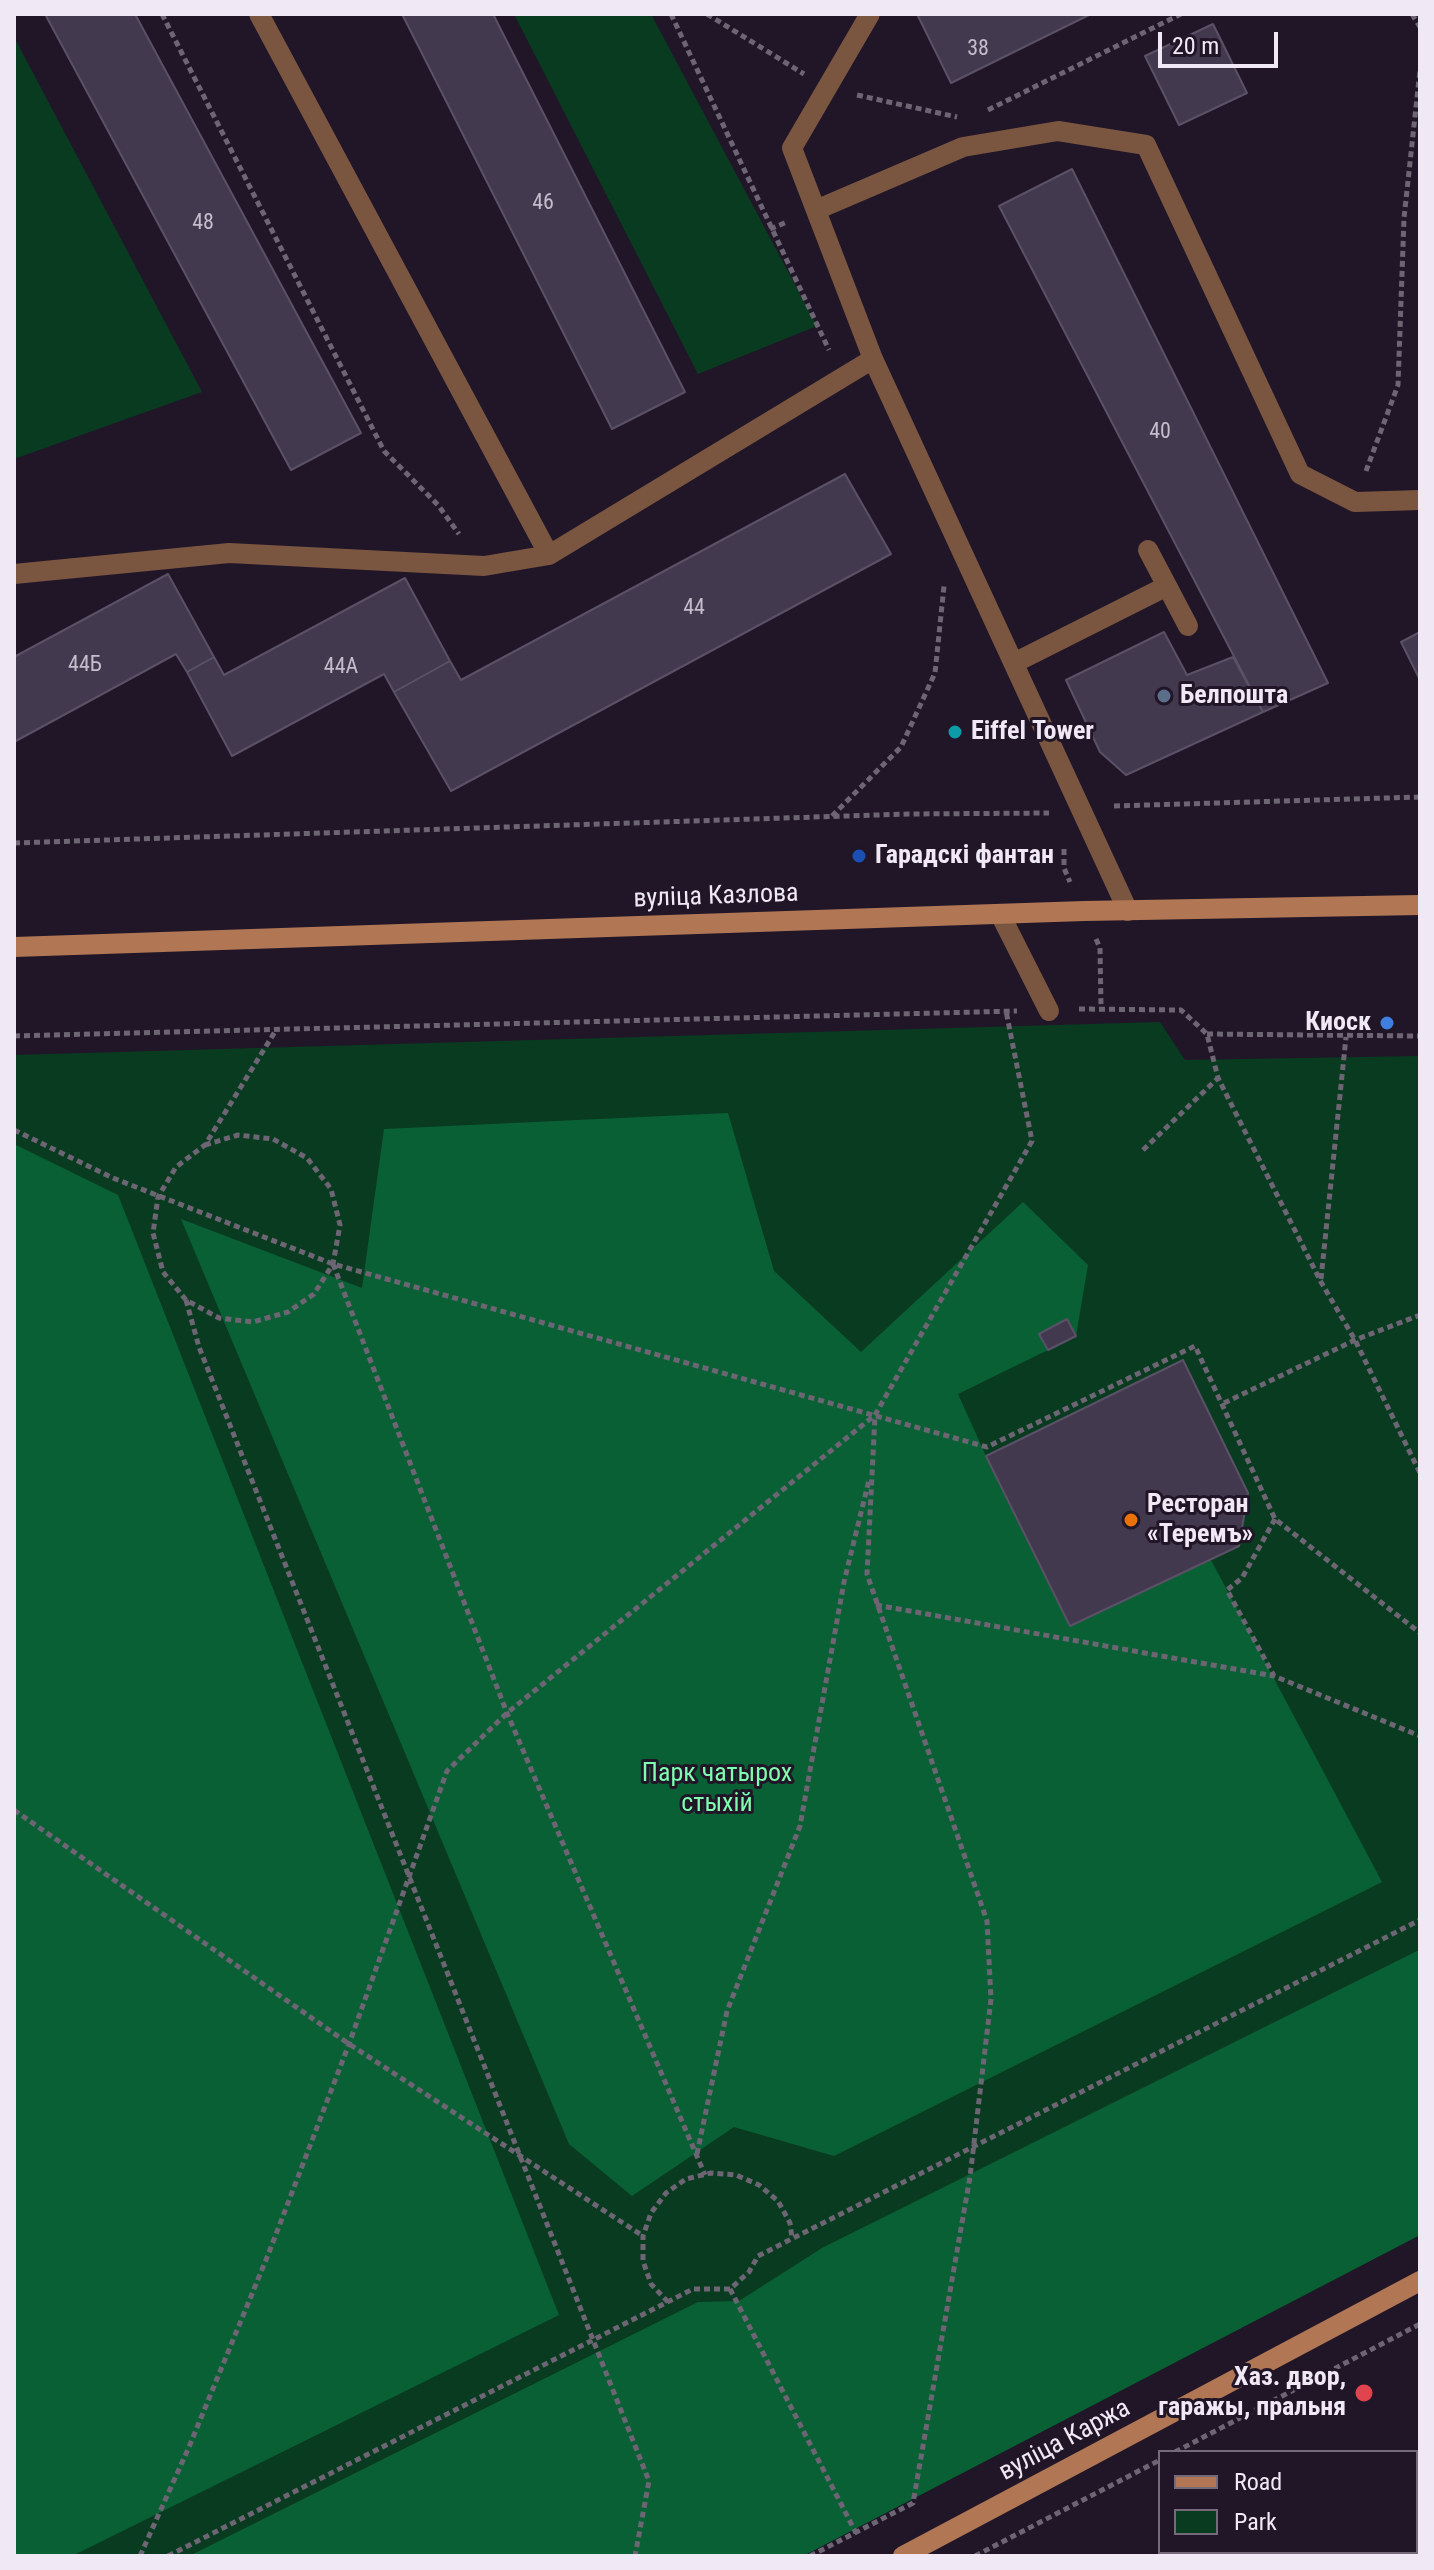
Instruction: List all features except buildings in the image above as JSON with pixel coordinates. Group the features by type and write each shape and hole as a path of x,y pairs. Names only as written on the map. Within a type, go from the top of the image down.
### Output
{"main road":[{"name":"вуліца Казлова","path":"14,947 1000,914 1420,905"},
{"name":"вуліца Каржа","path":"903,2556 1420,2281"}],"lane":[{"path":"259,14 549,555"},
{"path":"870,14 792,148 873,359 1128,911"},
{"path":"816,210 963,147 1058,131 1146,145 1300,474 1355,502 1420,500"},
{"path":"14,574 229,553 484,566 549,555 873,359"},
{"path":"1148,550 1188,626"},
{"path":"1014,663 1167,586"},
{"path":"1000,914 1049,1011"}],"path":[{"path":"162,14 384,451 438,505 484,566"},
{"path":"671,14 842,378"},
{"path":"707,14 827,88 968,119"},
{"path":"982,112 1181,14"},
{"path":"1412,14 1420,27"},
{"path":"1355,502 1398,385 1404,218 1420,70"},
{"path":"832,816 901,747 907,735 935,673 944,576"},
{"path":"14,843 832,816 1064,812 1082,806 1420,797"},
{"path":"1100,948 1101,1007"},
{"path":"14,1036 1049,1011 1101,1007 1181,1010 1207,1034 1218,1078 1321,1282 1355,1340 1420,1473"},
{"path":"140,2556 226,2358 349,2044 447,1771 507,1713 875,1415 1032,1141 1006,1011"},
{"path":"205,1145 276,1030"},
{"path":"1207,1034 1420,1036"},
{"path":"1321,1282 1346,1037"},
{"path":"1143,1150 1218,1078"},
{"path":"14,1130 158,1197 333,1264 987,1447 1195,1346 1275,1519 1420,1633"},
{"path":"238,1135 273,1139 307,1158 331,1189 340,1225 333,1264 314,1294 288,1312 253,1322 219,1318 186,1300 163,1272 153,1233 158,1197 176,1167 205,1145 238,1135"},
{"path":"333,1264 507,1713 705,2175"},
{"path":"186,1300 199,1347 649,2481 635,2556"},
{"path":"1224,1403 1355,1340 1420,1315"},
{"path":"810,2556 913,2503 975,2146 991,1999 987,1921 867,1574 875,1415"},
{"path":"697,2155 727,2011 800,1826 844,1582 872,1467"},
{"path":"1274,1676 1227,1590 1242,1578 1275,1519"},
{"path":"876,1605 1274,1676 1420,1736"},
{"path":"14,1810 349,2044 643,2236"},
{"path":"168,2556 693,2289 730,2289 749,2272 758,2256 1420,1920"},
{"path":"668,2302 651,2284 643,2261 643,2236 651,2213 666,2193 686,2179 705,2175 736,2175 759,2185 778,2201 790,2223 792,2238"},
{"path":"730,2289 856,2533"},
{"path":"1179,2450 1420,2324"},
{"path":"975,2556 1158,2461"}],"green space":[{"path":"514,14 651,14 817,326 698,374"},
{"path":"14,37 202,392 14,459"},
{"name":"Парк чатырох стыхій","path":"1160,1022 1185,1060 1420,1056 1420,2235 803,2556 14,2556 14,1055"},
{"path":"728,1113 774,1271 861,1352 1023,1202 1088,1265 1076,1336 1066,1319 1040,1334 1048,1350 958,1394 986,1456 1070,1626 1211,1560 1382,1882 834,2156 734,2127 632,2196 569,2144 181,1219 362,1288 384,1129"},
{"path":"14,1144 118,1195 559,2315 72,2556 14,2556"},
{"path":"1419,1950 1420,2235 803,2556 189,2556 698,2302 739,2301 822,2248"}],"place":[{"name":"Белпошта","path":"1164,696"},
{"name":"Eiffel Tower","path":"955,732"},
{"name":"Гарадскі фантан","path":"859,856"},
{"name":"Киоск","path":"1387,1023"},
{"name":"Ресторан «Теремъ»","path":"1131,1520"},
{"name":"Хаз. двор, гаражы, пральня","path":"1364,2393"}]}
